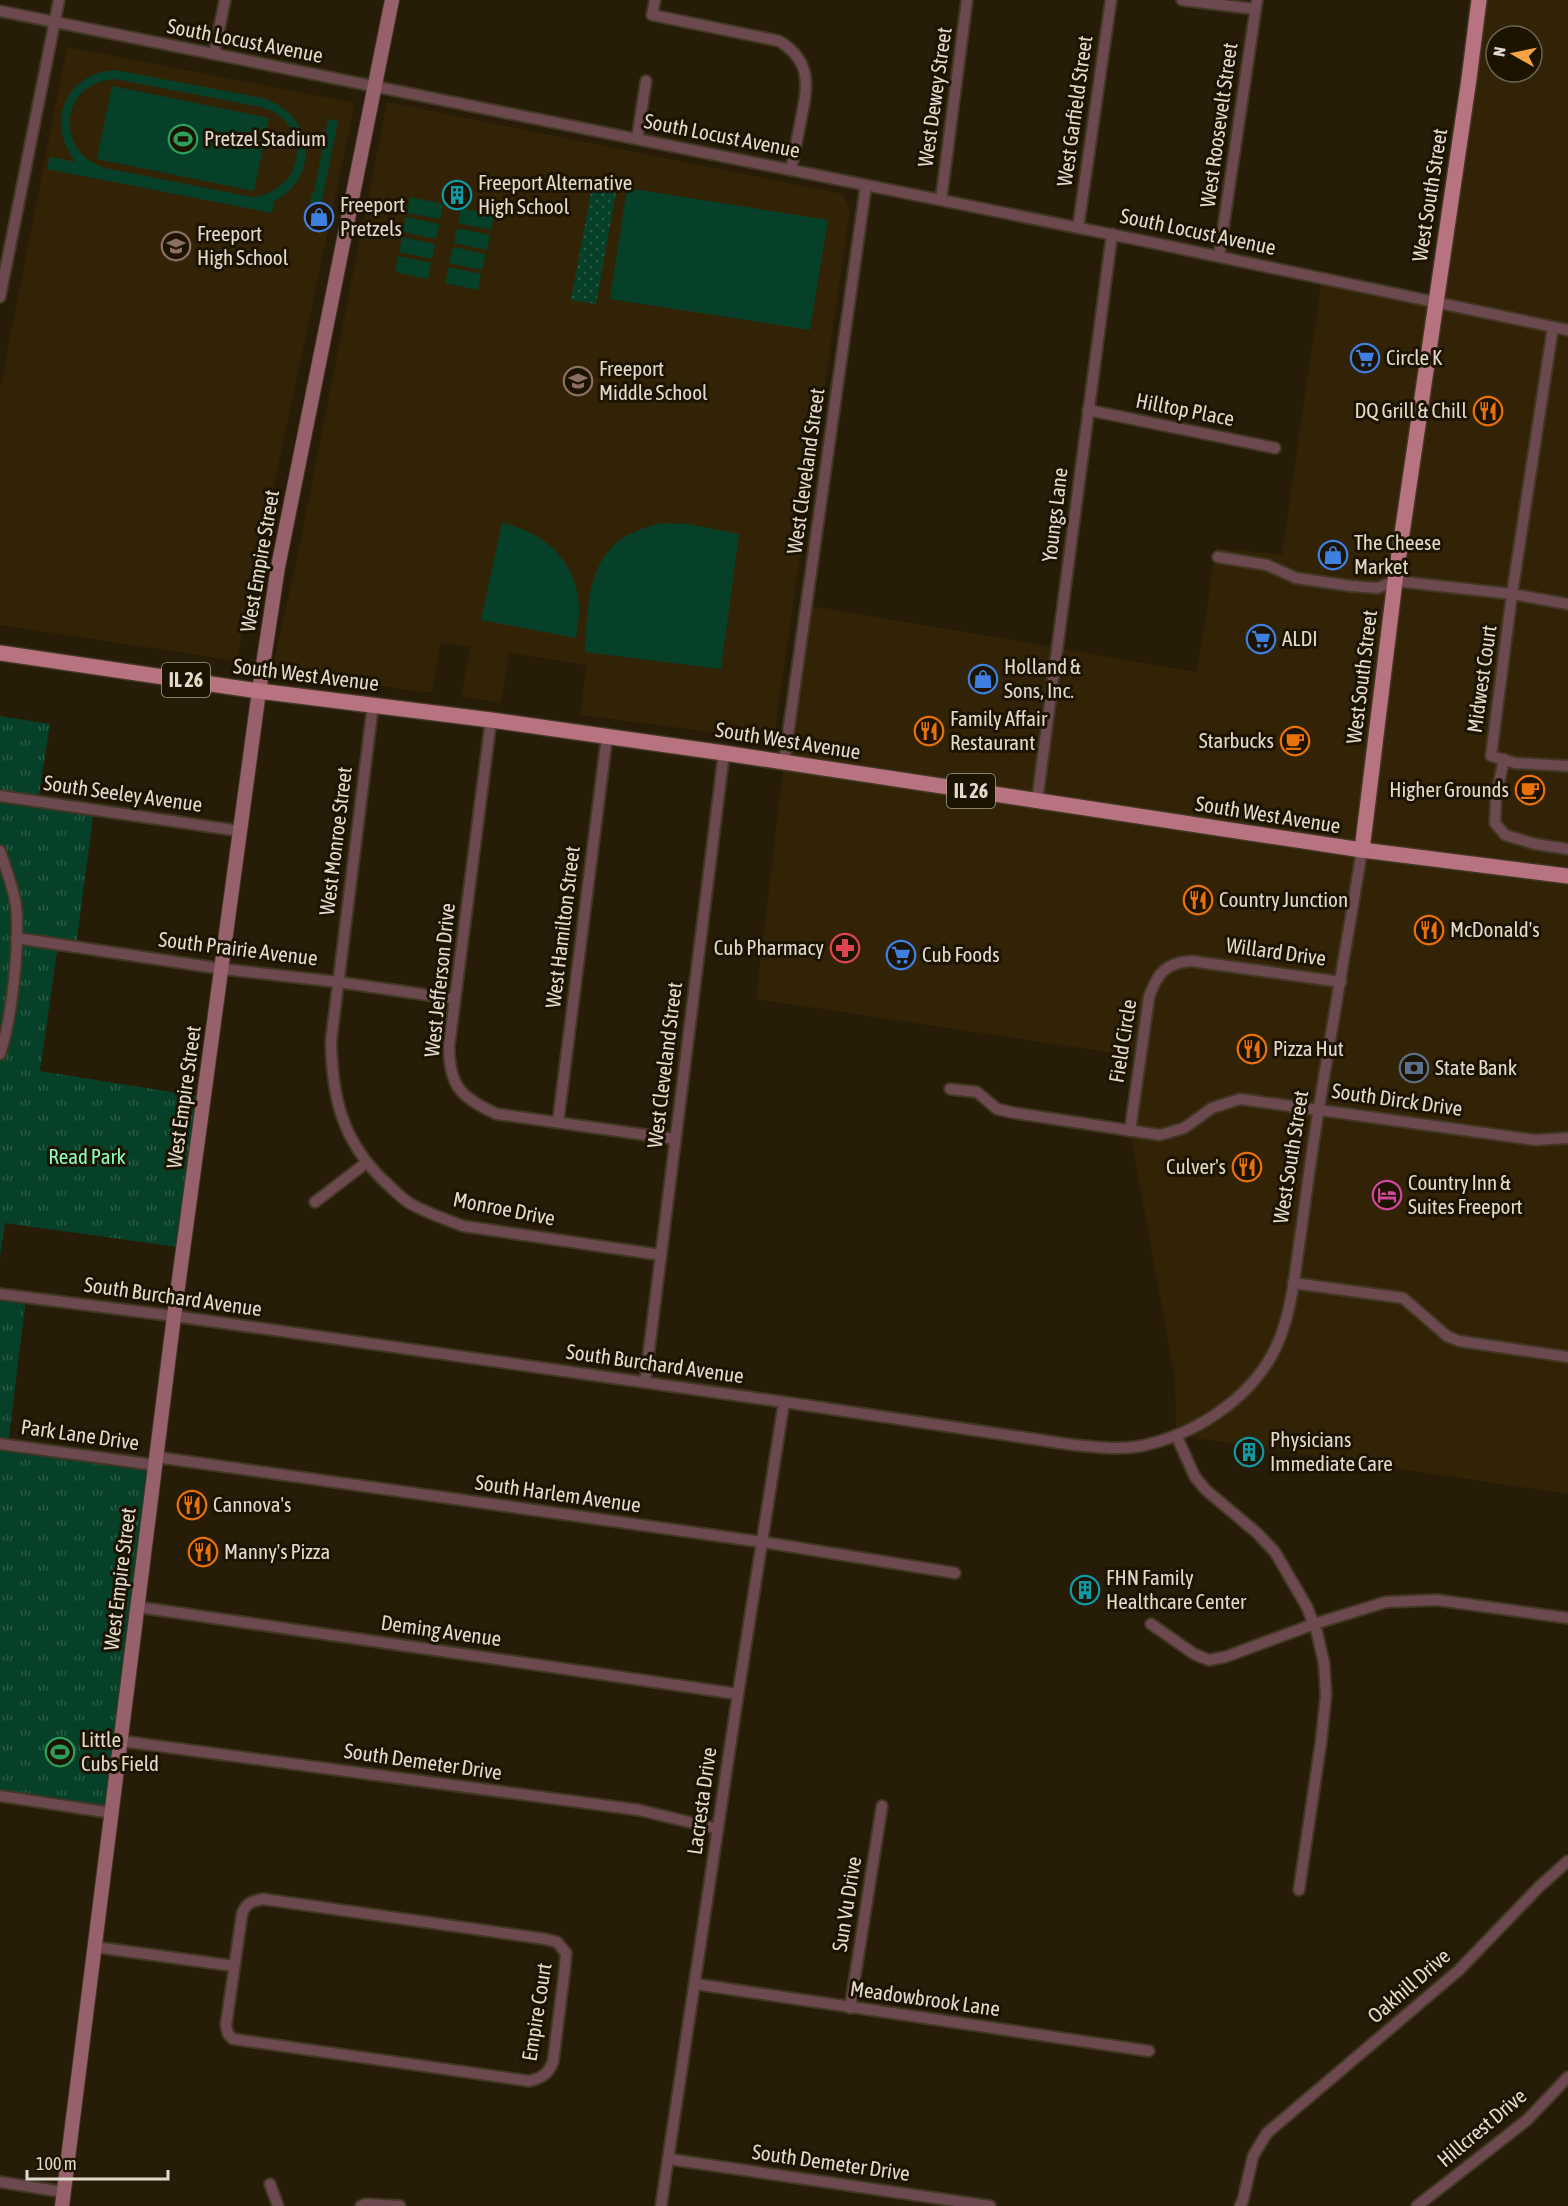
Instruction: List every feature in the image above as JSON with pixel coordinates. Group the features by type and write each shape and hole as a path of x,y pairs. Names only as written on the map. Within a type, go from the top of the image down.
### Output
{"main road":[{"name":"West Empire Street","path":"63,2199 174,1316 278,567 392,0"},
{"name":"West South Street","path":"1362,850 1395,581 1479,0"},
{"name":"South West Avenue","path":"0,653 260,691 607,736 1362,850 1568,876"}],"street":[{"path":"0,297 59,0"},
{"path":"214,54 225,0"},
{"path":"655,0 652,15 779,40 791,48 800,59 806,75 807,91 791,170"},
{"name":"West Dewey Street","path":"941,200 967,0"},
{"name":"West Garfield Street","path":"1078,228 1111,0"},
{"path":"1182,0 1256,4"},
{"name":"West Roosevelt Street","path":"1219,256 1256,4"},
{"name":"South Locust Avenue","path":"0,11 1112,234 1568,330"},
{"path":"637,139 646,81"},
{"name":"West Cleveland Street","path":"784,762 866,185"},
{"name":"Youngs Lane","path":"1037,801 1112,234"},
{"path":"1512,594 1553,327"},
{"name":"Hilltop Place","path":"1088,410 1275,448"},
{"path":"1218,557 1267,565 1296,578 1351,586 1378,588 1395,581 1512,594 1568,604"},
{"name":"Midwest Court","path":"1512,594 1491,756 1515,763 1568,766"},
{"name":"West Monroe Street","path":"338,982 373,705"},
{"name":"West Jefferson Drive","path":"491,720 449,1046 449,1067 457,1088 473,1103 497,1114 675,1139"},
{"name":"West Hamilton Street","path":"558,1122 607,736"},
{"name":"West Cleveland Street","path":"645,1382 724,753"},
{"name":"Midwest Court","path":"1504,759 1496,796 1495,822 1505,835 1568,849"},
{"name":"South Seeley Avenue","path":"0,795 240,831"},
{"name":"West South Street","path":"1272,1355 1288,1311 1293,1283 1362,850"},
{"path":"0,851 16,905 16,938 10,1013 0,1054"},
{"name":"South Prairie Avenue","path":"16,938 223,969 338,982 455,999"},
{"name":"Field Circle","path":"1130,1131 1149,997 1155,979 1179,962 1206,962"},
{"name":"Willard Drive","path":"1206,962 1341,982"},
{"name":"Monroe Drive","path":"338,982 331,1041 332,1077 339,1109 349,1134 366,1163 410,1203 463,1226 661,1255"},
{"name":"South Dirck Drive","path":"950,1089 977,1092 997,1109 1015,1113 1160,1134 1184,1128 1212,1108 1240,1099 1535,1140 1568,1138"},
{"path":"315,1202 366,1163"},
{"path":"1293,1283 1403,1298 1447,1336 1459,1341 1568,1356"},
{"name":"South Burchard Avenue","path":"0,1294 174,1316 1107,1448 1140,1446 1176,1435 1223,1410 1250,1386 1272,1355"},
{"name":"Lacresta Drive","path":"661,2206 784,1402"},
{"path":"1176,1435 1195,1477 1206,1490 1257,1533 1275,1552 1307,1607 1314,1624 1324,1663 1326,1695 1299,1890"},
{"name":"Park Lane Drive","path":"0,1444 156,1461"},
{"name":"South Harlem Avenue","path":"156,1461 762,1542 955,1573"},
{"path":"1150,1624 1194,1654 1209,1660 1225,1657 1314,1624 1386,1602 1437,1600 1568,1618"},
{"name":"Deming Avenue","path":"138,1607 738,1694"},
{"name":"South Demeter Drive","path":"121,1741 639,1810 718,1829"},
{"path":"0,1796 112,1813"},
{"name":"Sun Vu Drive","path":"850,2008 882,1806"},
{"name":"Oakhill Drive","path":"1240,2206 1253,2157 1267,2133 1459,1970 1540,1886 1568,1861"},
{"name":"Empire Court","path":"263,1899 557,1942 566,1953 566,1960 553,2062 549,2073 540,2079 530,2081 232,2039 226,2025 234,1966 245,1905 254,1900 263,1899"},
{"path":"95,1947 234,1966"},
{"name":"Meadowbrook Lane","path":"695,1984 1149,2051"},
{"name":"Hillcrest Drive","path":"1417,2206 1527,2120 1568,2077"},
{"name":"South Demeter Drive","path":"668,2159 990,2206"},
{"path":"0,2182 63,2199"},
{"path":"270,2184 278,2206"},
{"path":"361,2206 366,2204 400,2206"}],"shaded area":[{"path":"1479,0 1568,0 1568,1494 1176,1435 1175,1379 1130,1131 1140,1057 756,999 784,762 807,605 1197,672 1216,548 1282,555 1322,278 1435,302"},
{"name":"Freeport High School","path":"67,47 355,103 237,661 0,625 0,389"},
{"name":"Freeport Middle School","path":"387,102 843,194 850,209 775,731 765,739 580,715 587,665 509,653 501,703 461,697 470,647 440,643 432,693 272,671 298,553"}],"green space":[{"path":"115,70 262,98 279,106 293,117 306,146 305,162 300,177 289,190 274,201 272,213 47,169 50,157 76,162 66,147 61,117 65,102 73,90 84,80 98,73","holes":["115,79 261,107 278,115 290,127 296,141 297,156 293,170 284,183 270,192 252,197 105,168 88,160 77,148 71,134 70,119 74,104 83,92 97,83"]},
{"name":"Pretzel Stadium","path":"112,86 269,118 254,191 97,159"},
{"path":"328,119 338,121 321,205 310,203 312,193 314,193"},
{"path":"592,187 616,192 596,304 571,300"},
{"path":"627,188 828,220 810,330 610,299"},
{"path":"410,197 443,204 440,219 407,213"},
{"path":"461,208 494,215 491,230 458,223"},
{"path":"406,217 439,224 436,239 403,232"},
{"path":"457,228 490,235 487,250 454,243"},
{"path":"402,237 435,244 432,259 399,252"},
{"path":"453,247 486,254 482,270 449,263"},
{"path":"398,256 431,263 428,279 395,272"},
{"path":"449,267 481,274 478,290 445,283"},
{"path":"502,523 532,534 556,551 565,562 577,590 579,618 576,638 481,620"},
{"path":"661,523 689,524 739,534 721,669 585,652 589,600 598,568 618,541 634,532"},
{"name":"Read Park","path":"0,716 50,724 38,801 94,809 76,946 58,944 40,1071 197,1096 178,1247 5,1223 0,1257"},
{"path":"0,1294 26,1298 8,1445 155,1465 106,1812 0,1797"}],"place":[{"name":"Pretzel Stadium","path":"183,139"},
{"name":"Freeport Alternative High School","path":"457,195"},
{"name":"Freeport Pretzels","path":"319,217"},
{"name":"Freeport High School","path":"176,246"},
{"name":"Circle K","path":"1365,358"},
{"name":"Freeport Middle School","path":"578,381"},
{"name":"DQ Grill & Chill","path":"1488,411"},
{"name":"The Cheese Market","path":"1333,555"},
{"name":"ALDI","path":"1261,639"},
{"name":"Holland & Sons, Inc.","path":"983,679"},
{"name":"Family Affair Restaurant","path":"929,731"},
{"name":"Starbucks","path":"1295,741"},
{"name":"Higher Grounds","path":"1530,790"},
{"name":"Country Junction","path":"1198,900"},
{"name":"McDonald's","path":"1429,930"},
{"name":"Cub Pharmacy","path":"845,948"},
{"name":"Cub Foods","path":"901,955"},
{"name":"Pizza Hut","path":"1252,1049"},
{"name":"State Bank","path":"1414,1068"},
{"name":"Culver's","path":"1247,1167"},
{"name":"Country Inn & Suites Freeport","path":"1387,1195"},
{"name":"Physicians Immediate Care","path":"1249,1452"},
{"name":"Cannova's","path":"192,1505"},
{"name":"Manny's Pizza","path":"203,1552"},
{"name":"FHN Family Healthcare Center","path":"1085,1590"},
{"name":"Little Cubs Field","path":"60,1752"}]}
